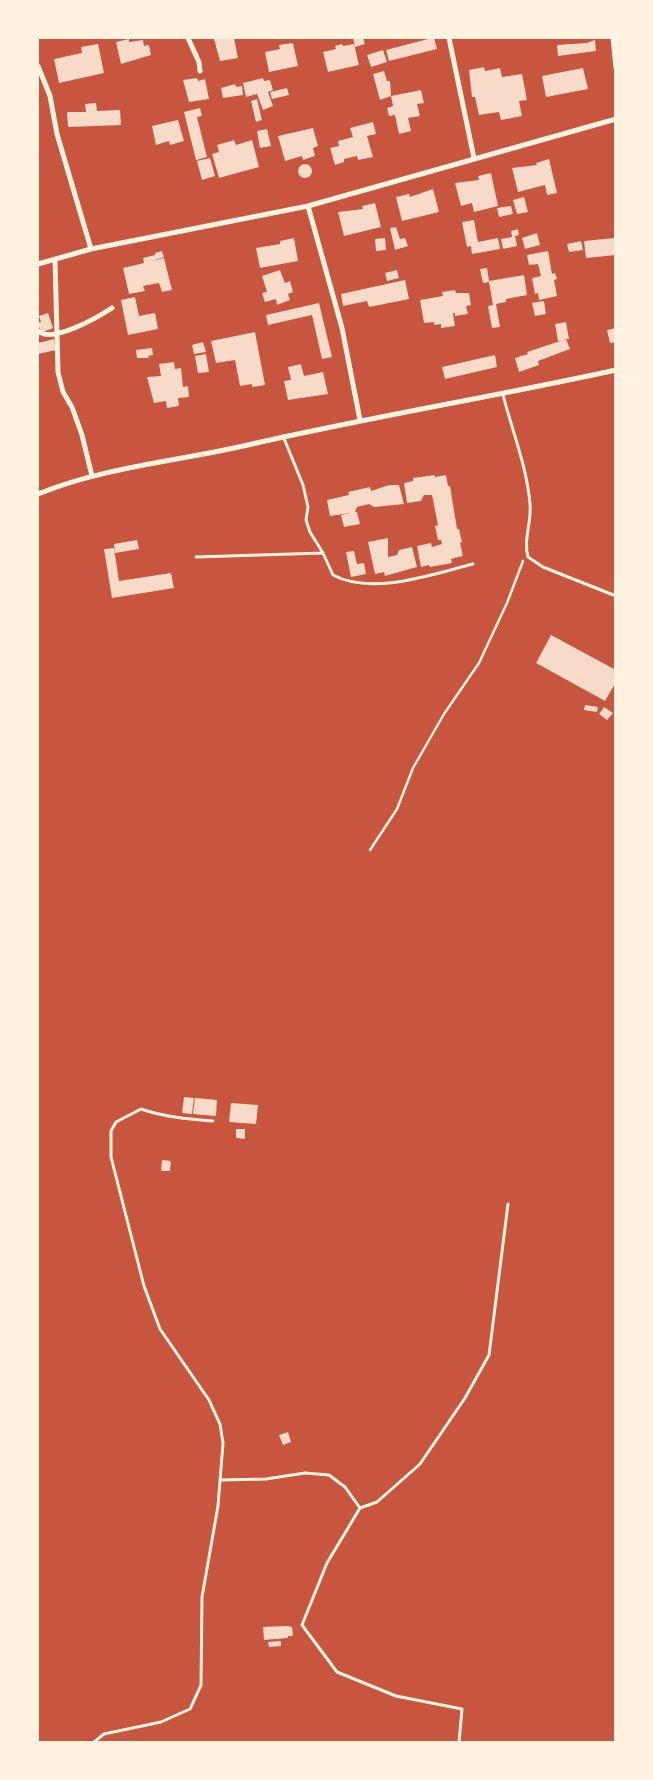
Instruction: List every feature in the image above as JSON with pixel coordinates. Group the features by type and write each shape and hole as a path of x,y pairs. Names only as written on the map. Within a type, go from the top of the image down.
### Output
{"street":[{"path":"188,38 199,62 200,71"},
{"path":"449,38 474,158"},
{"path":"613,38 616,68"},
{"path":"38,66 50,96 57,134 91,249"},
{"path":"38,264 91,249 308,206 474,158 616,120"},
{"path":"308,206 342,328 360,420"},
{"path":"55,260 60,381 63,392 72,407 92,476"},
{"path":"38,331 46,335 57,333 90,321 112,308"},
{"path":"38,494 92,476 248,445 360,420 503,395 616,370"}],"lane":[{"path":"503,395 528,489 531,520 527,551 530,560 616,596"},
{"path":"282,436 302,485 308,506 306,520 310,532 323,553 333,575 354,584 384,583 473,564"},
{"path":"196,557 323,553"},
{"path":"94,1742 104,1734 161,1722 190,1709 201,1685 202,1596 220,1480 223,1443 220,1424 209,1400 160,1329 144,1286 111,1157 111,1130 116,1122 141,1109 178,1118 213,1120"},
{"path":"459,1742 462,1709 396,1696 337,1672 302,1625 327,1563 360,1508 377,1502 420,1464 464,1398 489,1355 508,1204"},
{"path":"220,1480 266,1479 305,1473 328,1475 345,1487 360,1508"}],"path":[{"path":"370,850 397,809 413,768 444,714 479,663 508,603 527,551"}],"building":[{"path":"234,38 238,58 220,61 214,39"},
{"path":"353,38 363,38 365,44 355,47"},
{"path":"434,38 437,49 389,61 386,50"},
{"path":"129,39 129,42 143,40 144,46 149,45 151,55 121,64 116,42"},
{"path":"595,40 596,51 558,56 557,45 587,43"},
{"path":"293,43 298,66 269,72 265,52 280,49 279,45"},
{"path":"98,44 104,73 59,83 54,59 82,53 81,47"},
{"path":"342,44 343,46 354,44 359,65 328,72 323,52 336,49 335,46"},
{"path":"383,50 387,62 371,67 367,55"},
{"path":"484,67 485,71 500,68 502,77 522,74 527,100 519,101 522,116 501,120 499,112 479,115 475,97 472,97 469,70"},
{"path":"583,68 588,89 546,97 542,76"},
{"path":"384,71 387,81 390,81 391,96 380,100 373,74"},
{"path":"197,78 198,81 205,79 209,99 189,102 183,80"},
{"path":"263,78 264,81 270,80 273,90 268,92 273,106 263,110 257,94 246,97 243,83"},
{"path":"235,84 236,87 242,86 243,95 223,98 221,88"},
{"path":"287,88 289,95 272,99 270,92"},
{"path":"421,90 424,103 417,104 420,116 408,118 411,131 399,134 395,115 389,116 387,108 393,106 391,96"},
{"path":"257,99 262,120 256,122 251,101"},
{"path":"96,103 97,111 120,110 121,125 68,127 67,112 86,112 85,104"},
{"path":"200,108 202,116 197,117 207,157 196,160 184,112"},
{"path":"178,120 184,141 170,145 169,141 156,145 152,126"},
{"path":"373,122 376,134 367,136 373,157 358,160 357,156 344,159 344,162 335,165 330,148 339,146 338,141 353,137 350,128"},
{"path":"313,128 318,146 313,148 315,156 303,160 302,156 285,161 278,136"},
{"path":"267,129 271,146 260,148 257,131"},
{"path":"234,140 236,145 252,140 259,167 219,178 212,154 219,152 217,145"},
{"path":"210,158 215,176 202,180 197,161"},
{"path":"549,159 557,193 547,195 545,185 518,192 512,168 537,165 536,163"},
{"path":"305,164 310,166 312,171 310,176 305,178 300,176 298,171 300,166"},
{"path":"491,173 498,206 474,212 472,203 461,206 455,183 479,180 478,176"},
{"path":"433,189 439,212 402,221 396,197 409,194 410,197"},
{"path":"524,197 528,212 517,214 513,200"},
{"path":"375,203 381,227 344,236 338,212 363,209 362,206"},
{"path":"511,206 513,214 499,217 497,208"},
{"path":"474,220 478,242 498,238 500,249 472,254 471,246 467,247 462,222"},
{"path":"396,227 400,239 405,238 408,246 395,250 390,228"},
{"path":"518,229 519,235 515,236 517,246 503,249 501,239 512,237 511,231"},
{"path":"537,233 540,245 525,249 522,238"},
{"path":"294,238 298,261 260,268 256,248 280,244 280,241"},
{"path":"385,238 386,250 376,251 375,239"},
{"path":"614,238 616,255 586,258 584,241"},
{"path":"581,241 583,250 569,252 567,244"},
{"path":"162,251 164,257 152,261 164,258 172,290 162,292 159,283 143,286 145,291 129,294 123,268 144,263 143,258"},
{"path":"548,251 552,274 555,273 557,279 554,280 557,296 539,300 538,293 535,294 532,278 541,276 538,264 529,265 527,255"},
{"path":"487,268 489,281 524,275 527,295 506,299 506,302 496,304 500,327 492,328 488,306 493,305 489,282 483,283 480,269"},
{"path":"280,270 285,283 290,281 293,292 288,294 290,300 277,305 276,299 265,302 262,293 267,292 262,276"},
{"path":"397,270 399,278 387,281 385,273"},
{"path":"405,280 409,299 369,307 367,301 343,306 341,294"},
{"path":"455,290 456,293 469,293 471,305 466,306 468,314 455,316 455,313 453,313 455,326 441,328 441,324 434,325 434,322 424,323 420,300 443,296 442,292"},
{"path":"135,297 139,316 155,313 158,329 128,335 121,300"},
{"path":"544,301 546,314 535,316 532,303"},
{"path":"319,303 332,357 322,359 312,315 268,325 266,315"},
{"path":"48,313 53,328 41,333 38,323 41,322 39,316"},
{"path":"566,322 569,339 558,341 555,324"},
{"path":"616,328 616,342 610,343 607,330"},
{"path":"255,332 265,385 252,387 252,384 240,386 235,360 216,363 211,341"},
{"path":"54,339 56,350 38,354 38,343"},
{"path":"566,339 570,349 538,361 539,365 519,372 515,358"},
{"path":"203,342 206,352 194,354 192,345"},
{"path":"152,348 153,355 148,356 149,358 137,358 136,350"},
{"path":"206,354 209,372 198,373 195,356"},
{"path":"495,355 497,367 445,379 442,367"},
{"path":"174,362 175,369 181,368 183,387 188,386 189,397 178,398 179,406 167,408 166,401 154,403 147,377 161,376 159,364"},
{"path":"301,364 304,376 323,372 328,394 288,400 284,381 291,380 288,367"},
{"path":"435,475 435,477 446,475 448,486 450,486 457,529 459,529 462,542 460,543 463,556 451,559 452,563 421,567 417,546 431,543 432,547 442,544 441,540 438,540 435,526 438,525 432,495 424,495 421,501 407,503 404,483 413,481 413,478"},
{"path":"389,485 399,485 404,504 374,507 369,504 357,507 355,512 357,512 360,524 344,527 341,515 350,513 330,516 327,500 349,495 348,492 370,487 371,491"},
{"path":"388,538 388,557 397,555 399,550 412,547 417,567 385,576 384,572 375,574 368,542"},
{"path":"137,540 139,549 115,553 114,544"},
{"path":"114,548 119,581 171,573 174,588 112,598 104,549"},
{"path":"354,551 357,564 364,563 366,574 351,577 346,552"},
{"path":"551,635 616,670 616,682 605,701 536,663"},
{"path":"585,705 598,707 597,712 584,710"},
{"path":"604,707 613,713 607,720 599,714"},
{"path":"184,1097 194,1098 192,1114 182,1113"},
{"path":"195,1098 217,1100 216,1116 193,1114"},
{"path":"231,1103 258,1105 256,1124 229,1122"},
{"path":"236,1129 245,1129 245,1139 236,1138"},
{"path":"162,1160 171,1161 170,1171 161,1171"},
{"path":"288,1432 291,1442 283,1445 279,1435"},
{"path":"263,1627 292,1627 293,1636 264,1640"},
{"path":"281,1641 281,1646 269,1647 268,1642"}]}
